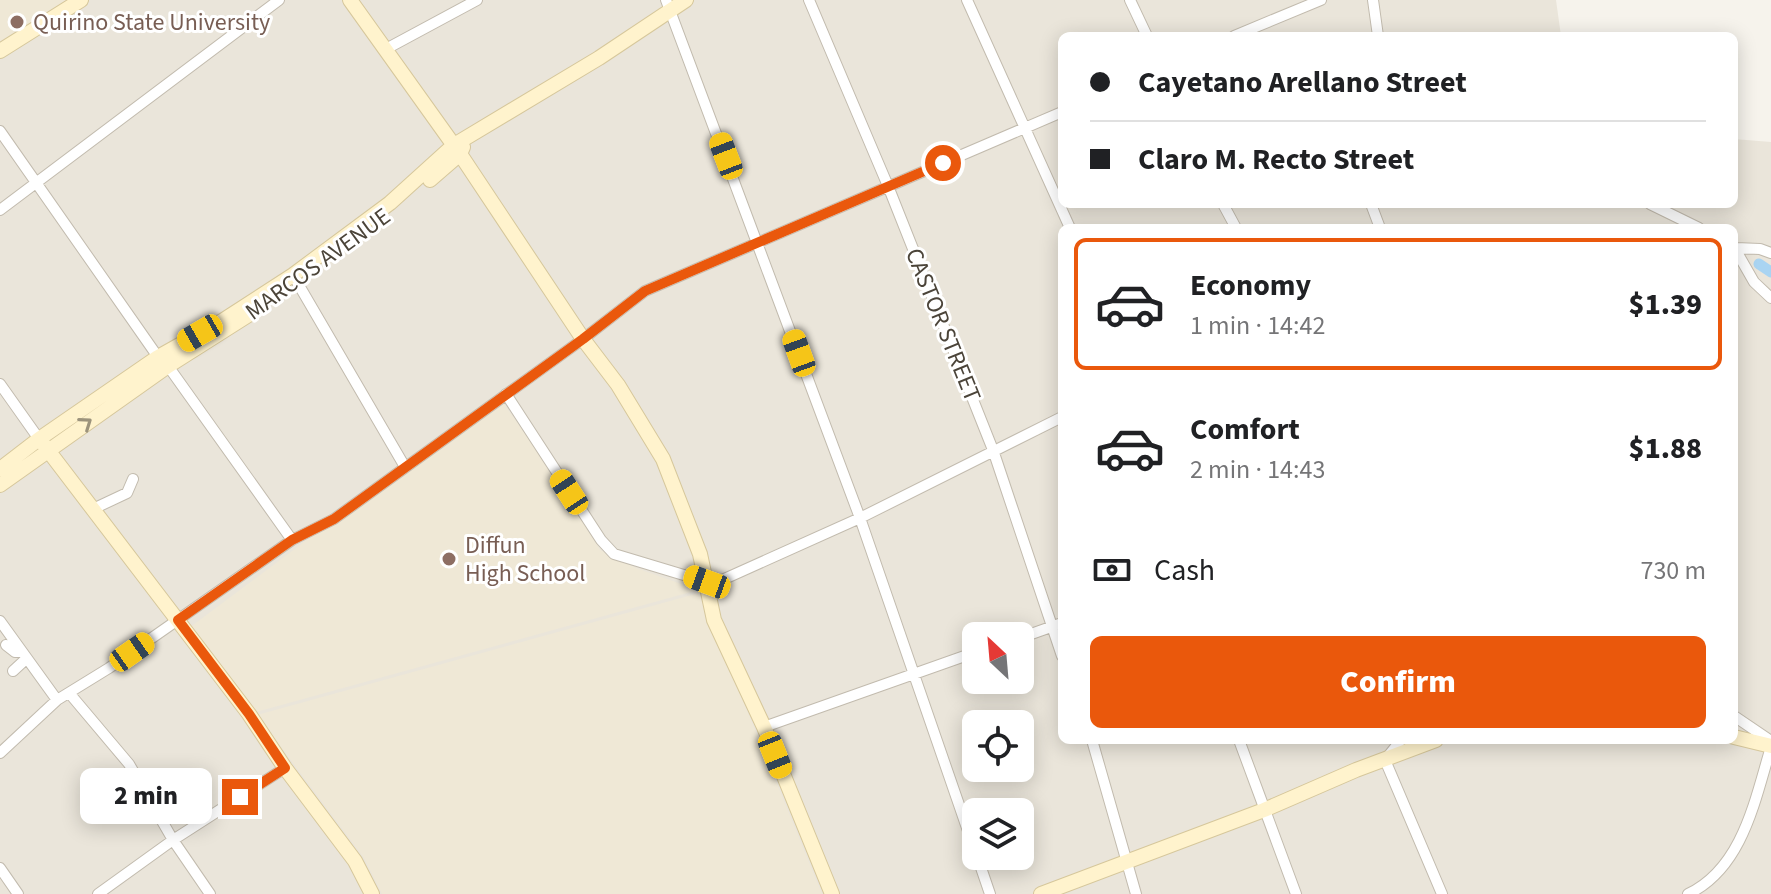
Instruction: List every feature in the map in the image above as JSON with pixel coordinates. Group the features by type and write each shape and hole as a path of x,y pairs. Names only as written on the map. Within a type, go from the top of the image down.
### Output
{"street":[{"path":"0,51 81,0"},
{"path":"0,210 279,0"},
{"path":"350,0 460,146 583,339 618,385 663,459 700,554 714,620 764,727 832,894"},
{"path":"386,49 477,0"},
{"name":"MARCOS AVENUE","path":"0,469 43,444 222,321 295,278 460,146 668,6 686,0"},
{"name":"CASTOR STREET","path":"809,0 888,186 993,450 1057,625"},
{"path":"967,0 1058,202"},
{"path":"1130,0 1145,32"},
{"path":"1244,32 1321,0"},
{"path":"1373,0 1377,32"},
{"path":"668,6 860,518 962,815"},
{"path":"0,753 57,700 292,540 334,519 645,291 1058,114"},
{"path":"0,131 292,540"},
{"path":"1658,208 1691,224"},
{"path":"1738,247 1771,253"},
{"path":"1738,253 1754,282 1771,298"},
{"path":"295,278 405,467"},
{"path":"0,384 249,714 355,861 372,894"},
{"path":"506,394 601,540 614,554 707,582 722,580 860,518 1058,419"},
{"name":"MARCOS AVENUE","path":"0,485 43,444"},
{"path":"93,509 127,493 133,479"},
{"path":"0,621 57,700"},
{"path":"1034,633 1057,625"},
{"path":"6,645 24,656"},
{"path":"13,671 24,656"},
{"path":"764,727 962,657"},
{"path":"70,694 129,764 173,840 210,894"},
{"path":"1738,719 1771,745"},
{"path":"1738,738 1771,745"},
{"path":"1093,744 1136,894"},
{"path":"1240,744 1296,894"},
{"path":"1385,760 1398,744"},
{"path":"1041,894 1264,810 1426,744"},
{"path":"1688,894 1713,877 1732,855 1749,819 1771,745"},
{"path":"1385,760 1442,894"},
{"path":"98,894 173,840 285,768"},
{"path":"0,868 18,894"},
{"path":"981,870 990,894"}],"shaded area":[{"path":"0,0 1556,0 1560,32 1058,32 1058,208 1738,208 1738,139 1771,142 1771,894 0,894"},
{"name":"Quirino State University","path":"0,0 68,0 0,43"},
{"name":"Diffun High School","path":"504,404 558,480 600,550 636,568 698,590 256,712 189,628 304,542"},
{"path":"699,593 822,894 382,894 364,858 257,715"}],"waterway":[{"path":"1759,264 1771,272"}],"place":[{"name":"Quirino State University","path":"17,22"},
{"name":"Diffun High School","path":"449,559"}],"route":[{"path":"240,797 285,768 249,714 178,620 292,540 334,519 645,291 943,163"}]}
